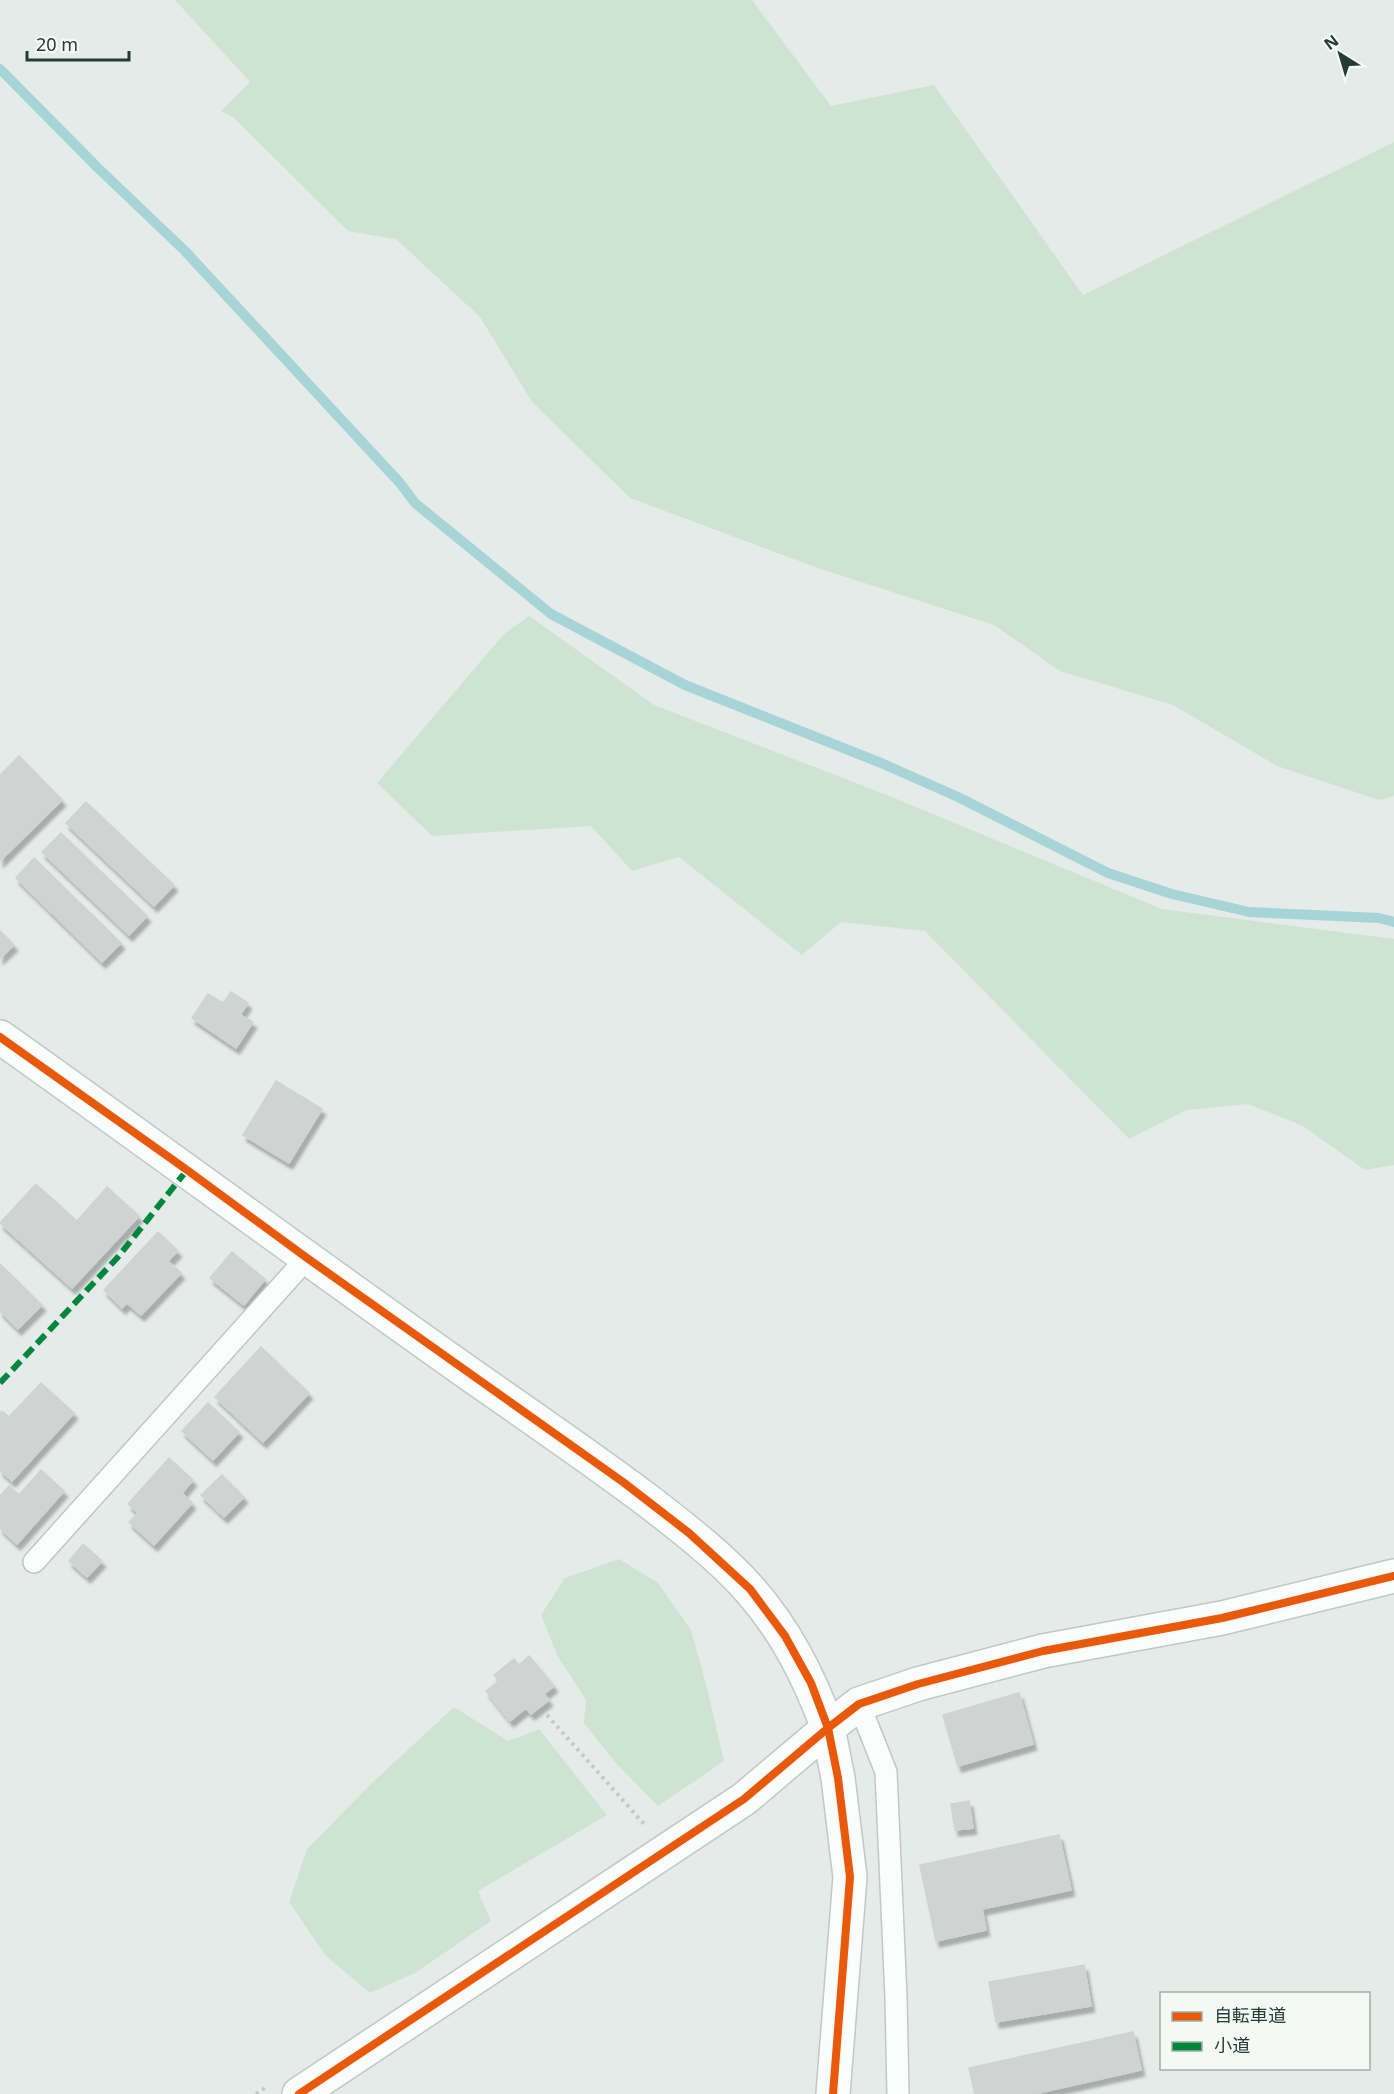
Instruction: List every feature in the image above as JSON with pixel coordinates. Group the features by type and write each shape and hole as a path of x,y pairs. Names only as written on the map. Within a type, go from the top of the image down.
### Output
{"street":[{"path":"0,1037 188,1170 306,1258 623,1482 689,1533 750,1589 785,1636 811,1683 828,1728 838,1778 850,1877 833,2094"},
{"path":"299,2094 744,1799 859,1704 918,1684 1044,1651 1222,1618 1394,1576"}],"lane":[{"path":"34,1562 306,1258"},
{"path":"859,1704 886,1772 896,1985 898,2094"}],"path":[{"path":"547,1715 648,1828"},
{"path":"256,2094 266,2087"}],"green space":[{"path":"175,0 752,0 831,106 934,85 1083,295 1394,142 1394,796 1379,800 1277,766 1173,705 1060,671 994,625 818,568 630,498 532,402 480,317 396,239 348,231 234,118 221,111 250,82"},
{"path":"529,616 654,705 887,795 1162,909 1394,939 1394,1165 1365,1170 1303,1126 1248,1104 1187,1110 1129,1139 925,931 841,922 802,955 679,857 632,871 591,826 432,836 377,783 504,634"},
{"path":"619,1559 658,1583 691,1630 724,1761 658,1806 616,1763 584,1723 586,1700 557,1655 541,1615 565,1578"},
{"path":"454,1707 508,1741 539,1729 607,1815 478,1891 491,1921 415,1973 370,1993 326,1956 289,1902 307,1849 371,1784"}],"building":[{"path":"19,756 62,800 0,861 0,775"},
{"path":"86,802 174,885 154,906 66,823"},
{"path":"61,833 147,916 129,935 42,852"},
{"path":"34,858 121,943 102,962 16,878"},
{"path":"0,931 14,945 0,958"},
{"path":"231,992 248,1003 240,1015 253,1022 236,1048 192,1018 208,994 223,1003"},
{"path":"276,1081 322,1109 289,1163 243,1135"},
{"path":"36,1184 77,1221 107,1187 139,1216 72,1288 0,1223"},
{"path":"158,1232 178,1251 168,1261 181,1273 141,1315 127,1303 122,1308 104,1290"},
{"path":"232,1252 265,1279 244,1305 210,1278"},
{"path":"0,1264 42,1305 18,1329 0,1311"},
{"path":"261,1347 309,1393 263,1442 215,1397"},
{"path":"41,1383 74,1413 12,1481 0,1470 0,1413 2,1411 9,1417"},
{"path":"208,1403 239,1432 213,1460 182,1431"},
{"path":"169,1458 193,1480 182,1493 192,1503 154,1545 129,1522 138,1513 128,1504"},
{"path":"41,1470 64,1491 17,1544 0,1528 0,1496 9,1486 19,1495"},
{"path":"222,1475 244,1497 224,1517 201,1495"},
{"path":"83,1544 102,1561 87,1577 69,1561"},
{"path":"529,1656 554,1686 544,1694 549,1700 531,1714 526,1708 510,1721 486,1691 499,1681 494,1675 514,1659 519,1665"},
{"path":"1019,1693 1033,1744 958,1766 943,1715"},
{"path":"969,1801 973,1828 955,1830 951,1804"},
{"path":"1059,1835 1071,1890 982,1909 986,1930 936,1941 920,1865"},
{"path":"1084,1965 1091,2006 996,2022 989,1982"},
{"path":"1133,2032 1141,2070 1034,2094 975,2094 969,2068"}],"waterway":[{"path":"0,69 98,168 185,251 400,483 415,503 551,614 685,685 881,763 958,797 1108,873 1172,894 1249,912 1379,918 1394,922"}],"marked path":[{"path":"0,1383 118,1257 187,1170"}],"cycle path":[{"path":"0,1037 623,1482 689,1533 750,1589 785,1636 811,1683 828,1728 838,1778 850,1877 833,2094"},
{"path":"299,2094 744,1799 859,1704 918,1684 1043,1651 1222,1618 1394,1576"}]}
